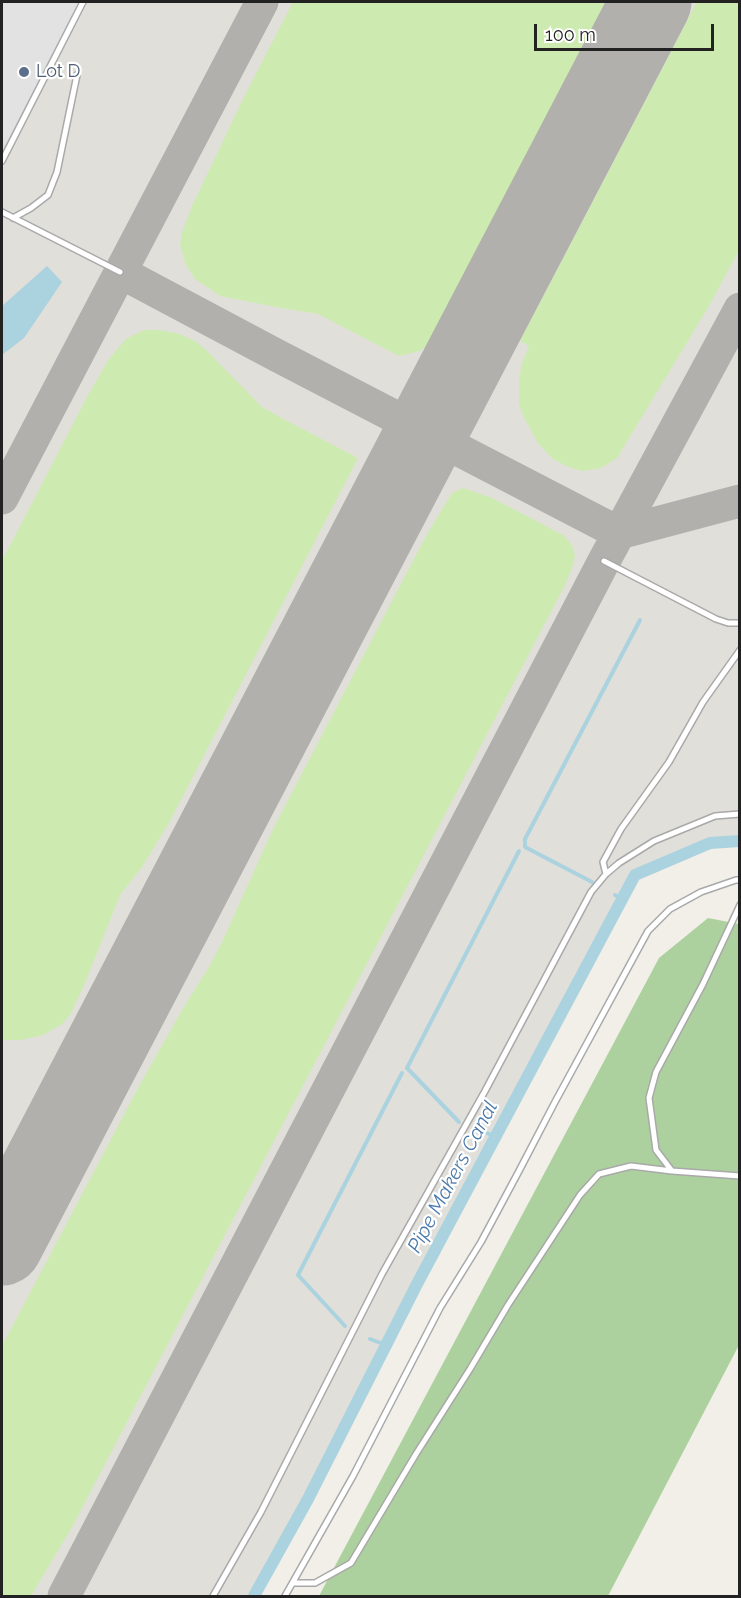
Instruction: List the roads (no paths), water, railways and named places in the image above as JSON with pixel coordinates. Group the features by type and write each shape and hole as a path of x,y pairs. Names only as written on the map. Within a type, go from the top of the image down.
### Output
{"lane":[{"path":"2,161 83,2"},
{"path":"13,218 48,195 57,172 77,75"},
{"path":"2,142 9,146"},
{"path":"2,212 120,272"},
{"path":"604,561 716,619 729,623 740,623"},
{"path":"606,874 603,861 621,829 669,762 703,702 740,650"},
{"path":"213,1596 261,1512 382,1274 485,1090 591,892 606,874 654,841 715,816 740,814"},
{"path":"285,1596 353,1476 440,1308 486,1232 648,931 670,909 701,892 740,880"},
{"path":"672,1171 656,1150 649,1098 656,1072 703,984 740,905"},
{"path":"293,1583 315,1583 351,1563 508,1305 580,1195 599,1174 631,1166 740,1176"}],"water":[{"path":"47,266 62,282 24,338 2,355 2,306"}],"waterway":[{"path":"592,882 525,847 525,839 640,620"},
{"name":"Pipe Makers Canal","path":"254,1596 308,1499 417,1284 635,875 710,843 740,841"},
{"path":"459,1122 407,1068 519,851"},
{"path":"615,895 622,899"},
{"path":"345,1326 298,1275 402,1073"},
{"path":"482,1131 496,1137"},
{"path":"370,1339 386,1345"}],"place":[{"name":"Lot D","path":"24,72"}]}
